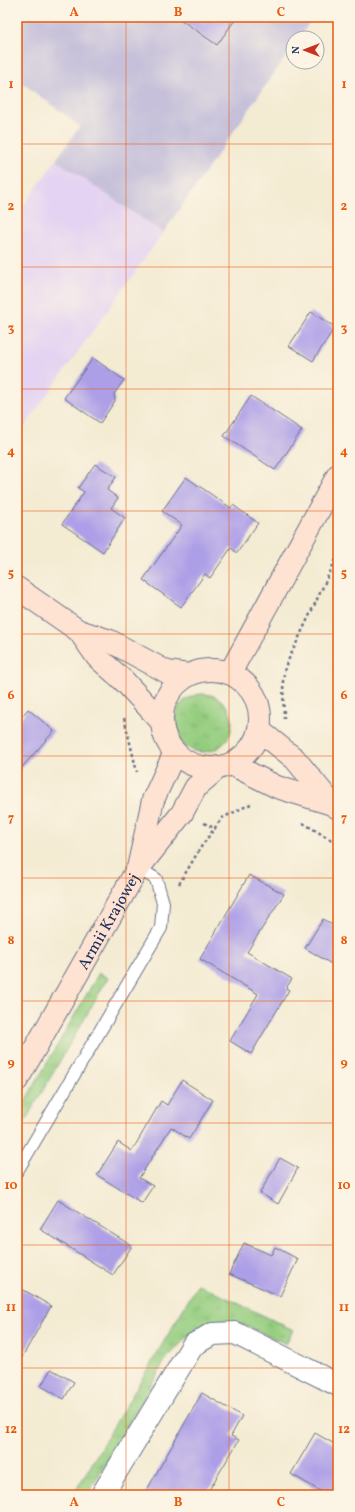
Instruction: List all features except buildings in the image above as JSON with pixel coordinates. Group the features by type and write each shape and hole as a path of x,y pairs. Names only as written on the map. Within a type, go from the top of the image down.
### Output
{"street":[{"path":"230,673 338,474"},
{"path":"17,588 79,632 97,657 124,681 162,722"},
{"path":"79,632 110,640 167,672 189,675"},
{"path":"138,868 182,813 196,787 225,766 243,758 251,747 259,730 260,711 256,698 249,687 239,678 230,673 214,669 202,670 189,675 177,683 168,694 163,708 162,722 166,738 175,752 187,762 198,766 225,766 277,787 335,806"},
{"path":"259,730 295,759 335,806"},
{"name":"Armii Krajowej","path":"17,1080 138,868 153,800 175,752"},
{"path":"102,1495 193,1345 212,1334 235,1333 338,1385"}],"lane":[{"path":"17,1170 161,928 163,903 156,879 138,868"}],"path":[{"path":"284,722 283,681 285,667 338,555"},
{"path":"123,717 138,773"},
{"path":"163,903 173,893 201,847 222,818 256,802"},
{"path":"302,822 338,844"}],"shaded area":[{"path":"17,17 313,17 304,30 285,30 285,58 163,233 56,160 80,126 17,79"},
{"path":"56,160 163,233 17,437 17,215"}],"green space":[{"path":"197,694 209,694 224,702 232,717 232,729 224,744 209,752 197,752 182,744 174,729 174,717 182,702"},
{"path":"99,973 108,978 17,1135 17,1115"},
{"path":"198,1284 293,1330 286,1344 252,1328 233,1322 208,1324 187,1337 166,1359 87,1495 73,1495"}]}
